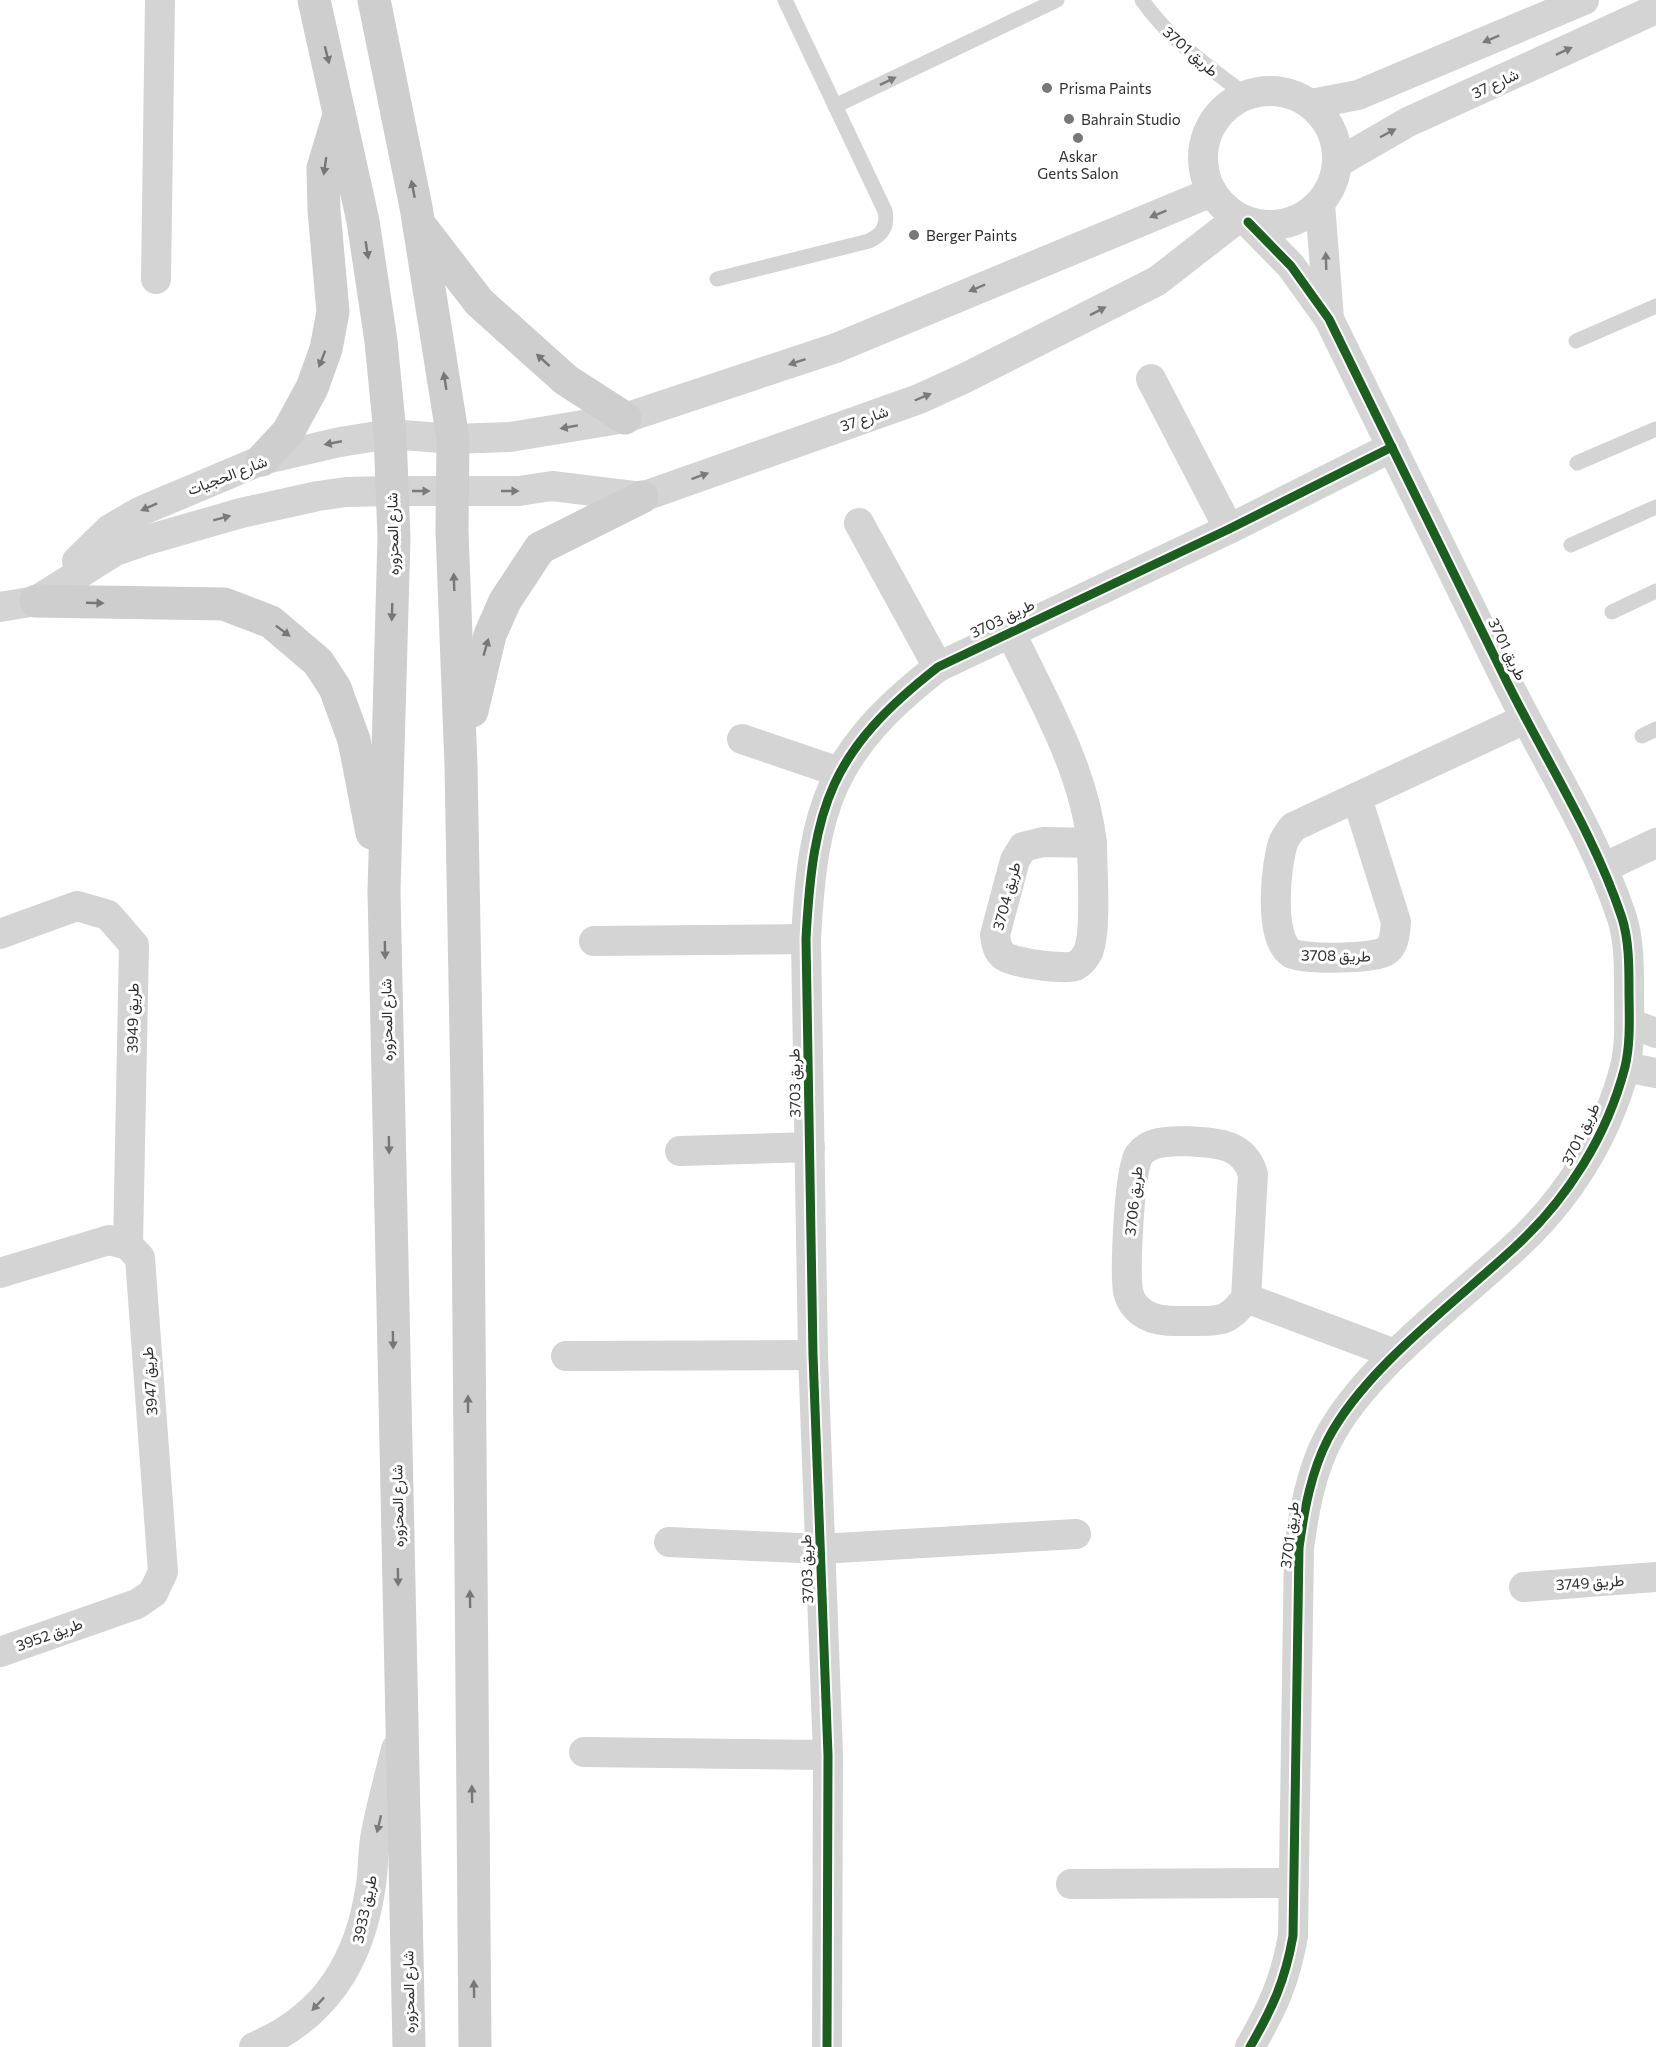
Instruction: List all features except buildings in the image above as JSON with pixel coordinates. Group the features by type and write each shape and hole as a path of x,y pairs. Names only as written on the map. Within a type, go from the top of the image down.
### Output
{"main road":[{"name":"شارع المحزوره","path":"314,0 363,221 381,341 390,434 394,538 384,891 409,2047"},
{"path":"374,0 419,223 453,439 451,491 461,766 467,1089 475,2047"},
{"path":"262,460 288,432 312,388 326,349 333,312 324,210 323,168 340,110"},
{"path":"419,223 479,302 566,380 625,418"},
{"path":"461,766 479,672 490,635 505,601 526,566 540,548 642,497"},
{"path":"36,601 224,604 271,622 295,640 318,662 335,687 354,740 384,891"}],"street":[{"path":"156,279 159,0"},
{"path":"1311,104 1358,95 1538,12 1584,0"},
{"name":"شارع 37","path":"1337,163 1408,122 1642,8"},
{"path":"1262,91 1280,91 1311,104 1332,130 1337,163 1332,185 1320,204 1308,214 1278,225 1263,226 1243,220 1224,208 1212,192 1203,162 1209,129 1218,115 1231,103 1246,95 1262,91"},
{"name":"شارع الحجيات","path":"36,601 110,529 141,511 262,460 330,444 390,434 453,439 510,437 625,418 836,348 1212,192"},
{"name":"طريق 3701","path":"1320,204 1325,241 1329,318"},
{"name":"شارع 37","path":"451,491 519,491 552,486 642,497 919,399 965,378 1158,281 1243,220"},
{"name":"طريق 3701","path":"1243,220 1291,266 1329,318 1525,719 1603,868 1623,923 1643,1028 1593,1147 1570,1186 1542,1222 1395,1354 1346,1411 1328,1440 1304,1512 1299,1548 1293,1936 1287,1973 1273,2007 1250,2047"},
{"path":"1151,379 1229,529"},
{"name":"طريق 3703","path":"827,2047 828,1755 813,1355 806,939 814,842 823,810 839,772 860,739 913,686 938,667 1229,529 1392,447"},
{"path":"0,607 36,601 115,551 184,528 318,496 391,491 451,491"},
{"path":"859,522 938,667"},
{"name":"طريق 3704","path":"1010,631 1080,782 1088,810 1092,843 1091,941 1083,961 1063,968 1003,956 997,947 995,936 1015,860 1023,847 1043,842 1092,843"},
{"name":"طريق 3708","path":"1357,798 1396,922 1395,937 1389,950 1378,956 1324,957 1292,954 1282,944 1278,933 1276,878 1284,840 1293,827 1525,719"},
{"path":"742,740 839,772"},
{"path":"1603,868 1656,843"},
{"name":"طريق 3949","path":"0,934 77,906 108,915 134,945 128,1245"},
{"path":"594,941 806,939"},
{"path":"1625,1067 1656,1073"},
{"name":"طريق 3706","path":"1186,1141 1214,1143 1236,1149 1248,1160 1253,1174 1246,1298 1234,1314 1219,1321 1151,1318 1136,1307 1128,1294 1126,1274 1133,1174 1138,1155 1153,1144 1186,1141"},
{"path":"680,1151 810,1147"},
{"path":"0,1273 109,1240 128,1245"},
{"name":"طريق 3947","path":"98,1616 138,1604 153,1593 163,1572 140,1258 128,1245"},
{"path":"1246,1298 1395,1354"},
{"path":"566,1356 813,1355"},
{"path":"669,1542 820,1549 1076,1534"},
{"name":"طريق 3749","path":"1524,1587 1656,1577"},
{"name":"طريق 3952","path":"0,1652 98,1616"},
{"name":"طريق 3933","path":"254,2047 278,2037 319,2006 351,1962 362,1929 371,1885 375,1839 401,1726"},
{"path":"584,1752 828,1755"},
{"path":"1071,1884 1294,1883"}],"lane":[{"path":"717,279 869,241 884,229 886,221 885,211 785,0"},
{"path":"835,106 1057,0"},
{"name":"طريق 3701","path":"1142,0 1156,20 1246,95"},
{"path":"1576,342 1656,306"},
{"path":"1577,463 1656,429"},
{"path":"1571,545 1656,507"},
{"path":"1612,612 1656,591"},
{"path":"1642,736 1656,729"}],"cycle path":[{"path":"1248,222 1291,266 1329,319 1519,706 1583,825 1622,918 1629,962 1629,1037 1625,1067 1608,1117 1583,1164 1569,1186 1535,1227 1414,1336 1365,1387 1344,1413 1328,1439 1317,1465 1306,1506 1299,1548 1293,1936 1277,1993 1250,2047"},
{"path":"827,2047 828,1755 813,1355 806,939 814,852 822,817 834,785 851,755 873,726 902,697 938,667 1229,529 1392,447"}],"place":[{"name":"Prisma Paints","path":"1047,88"},
{"name":"Bahrain Studio","path":"1069,119"},
{"name":"Askar Gents Salon","path":"1078,138"},
{"name":"Berger Paints","path":"914,235"}]}
